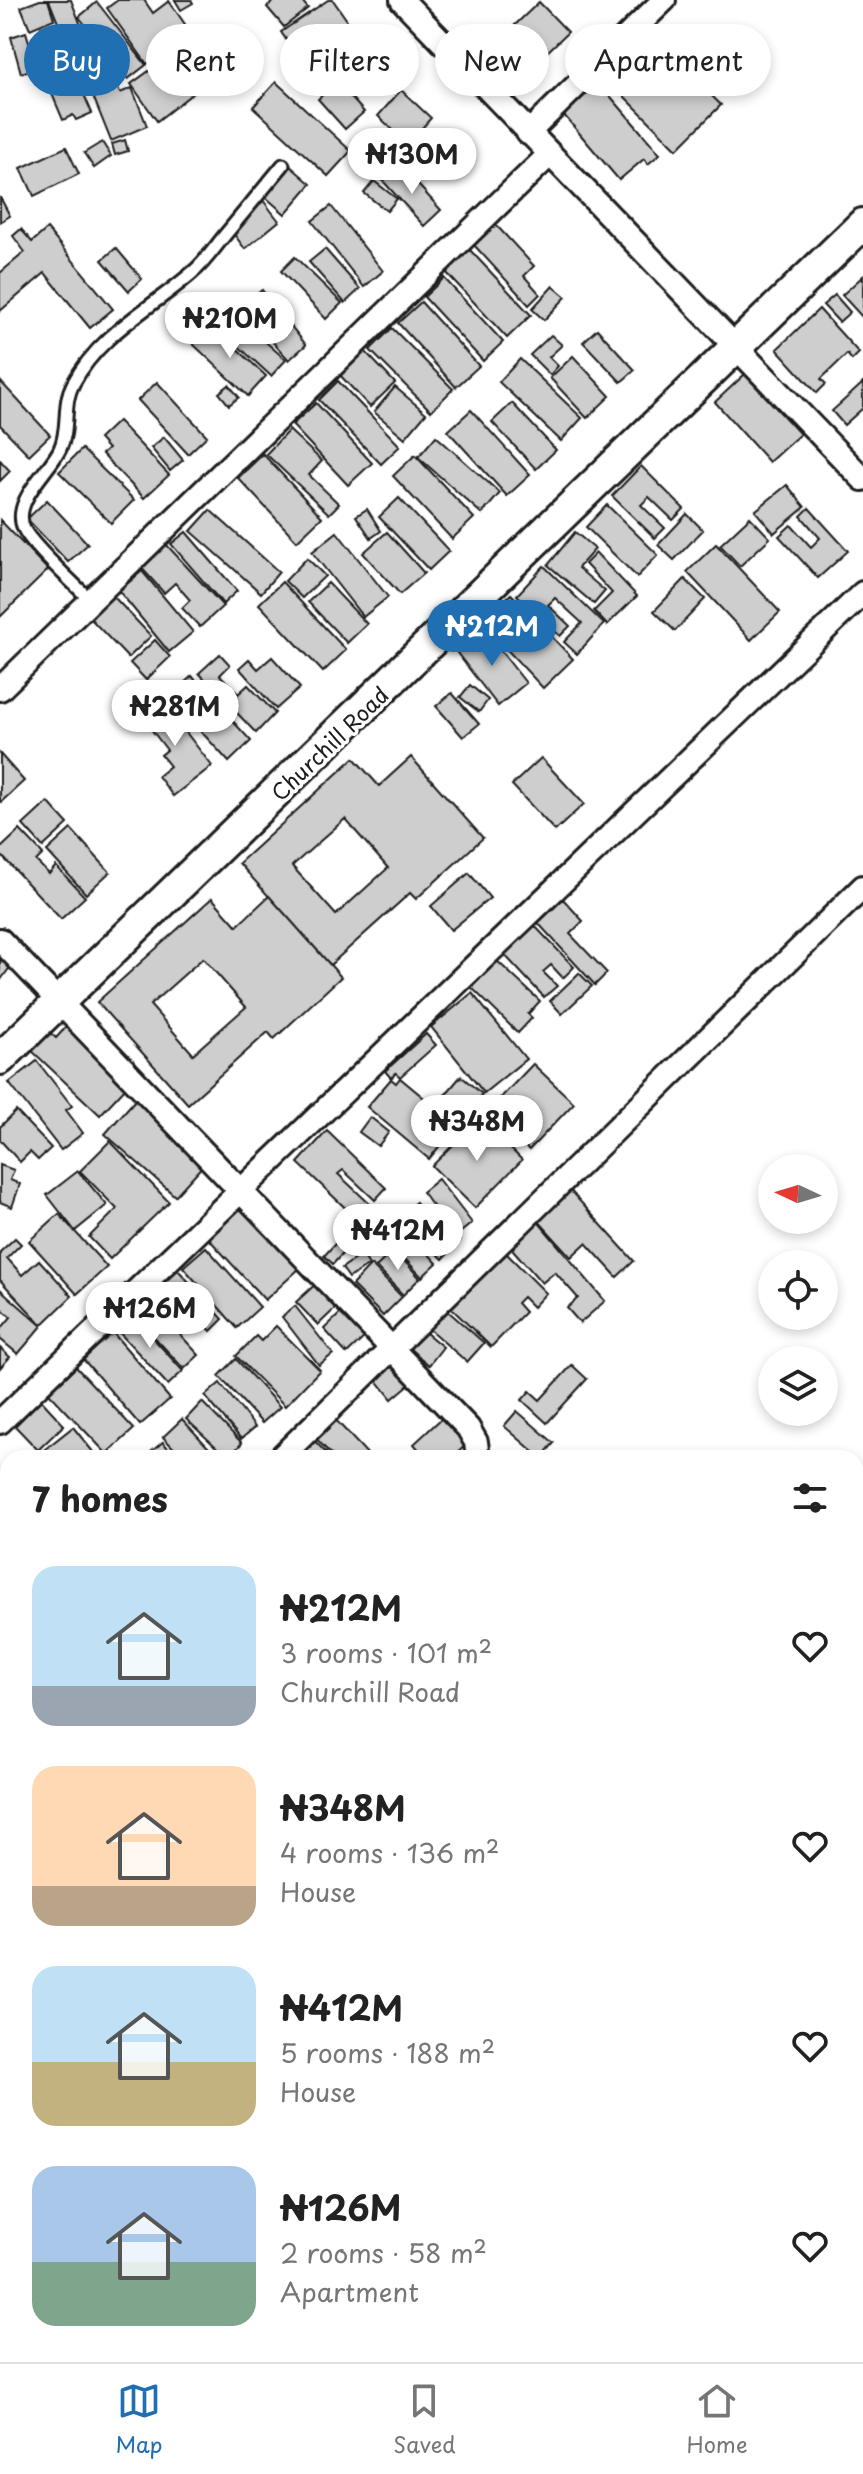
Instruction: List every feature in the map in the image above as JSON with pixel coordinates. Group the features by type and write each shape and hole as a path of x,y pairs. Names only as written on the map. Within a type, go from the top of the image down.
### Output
{"street":[{"path":"402,0 863,479"},
{"path":"528,133 664,0"},
{"path":"0,689 549,155"},
{"name":"Churchill Road","path":"0,1059 863,224"},
{"path":"0,1422 863,593"},
{"path":"288,1450 863,887"},
{"path":"0,940 468,1428 477,1450"}],"lane":[{"path":"91,601 33,541 24,529 22,518 23,507 31,492 61,447 67,396 88,361 137,313 194,271 283,165"}],"building":[{"path":"48,0 54,19 42,24 28,24 21,7"},
{"path":"49,0 71,0 80,24 59,24"},
{"path":"118,0 144,0 153,13 169,1 185,24 146,24 146,63 130,40 130,24 118,24 107,8"},
{"path":"175,0 191,0 193,3 181,10"},
{"path":"275,0 301,0 308,8 288,24 281,24 267,7"},
{"path":"328,0 333,0 350,24 293,24"},
{"path":"97,2 114,24 85,24 79,17"},
{"path":"539,2 565,29 565,35 549,50 549,24 516,24"},
{"path":"24,33 24,72 21,73 11,37"},
{"path":"130,44 146,65 130,77"},
{"path":"146,73 146,96 189,96 157,121 131,84"},
{"path":"276,82 280,86 280,96 291,96 351,151 328,176 253,107"},
{"path":"132,88 147,126 111,141 93,96 130,96"},
{"path":"53,96 85,96 92,113 76,120 73,115 63,120"},
{"path":"321,96 350,96 364,112 345,129 318,99"},
{"path":"396,96 407,96 431,118 408,144 378,116"},
{"path":"584,96 610,96 660,154 648,164 644,159 619,180 563,114"},
{"path":"624,96 712,96 721,105 677,149"},
{"path":"125,140 128,151 115,155 112,144"},
{"path":"102,142 111,156 94,168 84,153"},
{"path":"66,147 79,174 34,196 21,168"},
{"path":"288,164 311,184 285,214 262,194"},
{"path":"400,165 441,210 424,226 383,181"},
{"path":"374,181 397,199 387,211 364,193"},
{"path":"0,197 10,216 0,222"},
{"path":"262,199 279,221 245,249 228,226"},
{"path":"331,206 383,271 364,287 312,221"},
{"path":"496,225 534,266 524,276 540,294 529,305 474,245"},
{"path":"21,229 32,242 47,229 113,309 90,328 45,273 0,311 0,273 25,252 13,236"},
{"path":"116,248 142,279 129,291 102,260"},
{"path":"325,249 360,289 345,303 309,262"},
{"path":"469,249 531,315 507,338 445,271"},
{"path":"295,257 342,303 326,319 281,271"},
{"path":"863,276 863,318 842,295"},
{"path":"444,278 503,342 483,361 424,297"},
{"path":"553,286 566,297 544,320 532,309"},
{"path":"262,290 306,345 289,360 241,307"},
{"path":"835,295 850,312 839,322 823,305"},
{"path":"421,302 479,366 456,387 398,323"},
{"path":"819,309 859,353 852,360 847,354 821,379 826,384 817,393 777,349"},
{"path":"238,317 286,360 271,376 224,333"},
{"path":"211,324 266,376 248,396 193,344"},
{"path":"392,328 453,389 431,411 370,350"},
{"path":"597,329 635,370 621,382 583,342"},
{"path":"551,335 562,345 549,357 558,366 550,375 530,355"},
{"path":"362,348 395,383 370,407 337,372"},
{"path":"573,356 610,396 587,418 550,378"},
{"path":"520,359 582,418 561,441 499,382"},
{"path":"745,374 800,434 769,462 715,402"},
{"path":"0,381 50,435 29,455 0,425"},
{"path":"338,381 400,446 381,464 319,400"},
{"path":"157,382 207,436 188,454 138,400"},
{"path":"863,383 863,408 844,425 832,411"},
{"path":"229,385 239,397 229,405 219,393"},
{"path":"395,387 426,413 405,438 374,412"},
{"path":"316,403 372,463 348,485 292,425"},
{"path":"512,403 556,450 536,469 492,422"},
{"path":"471,410 530,475 507,496 448,431"},
{"path":"118,421 169,475 144,498 102,454 108,449 99,439"},
{"path":"289,430 322,461 309,475 339,504 329,514 266,454"},
{"path":"436,436 500,493 482,514 418,457"},
{"path":"164,437 183,460 170,471 151,448"},
{"path":"82,449 134,500 111,523 59,472"},
{"path":"263,454 322,517 297,541 238,478"},
{"path":"415,455 474,518 452,539 393,476"},
{"path":"0,460 10,471 0,481"},
{"path":"641,466 684,509 673,520 649,497 641,505 665,528 655,538 612,496"},
{"path":"787,485 805,507 774,533 755,511"},
{"path":"399,498 449,551 429,570 379,517"},
{"path":"47,500 88,544 68,562 27,519"},
{"path":"607,505 658,555 637,577 586,527"},
{"path":"809,508 848,551 818,578 779,536 791,525 811,547 820,538 801,516"},
{"path":"367,509 381,531 371,538 356,516"},
{"path":"210,510 279,572 261,593 191,531"},
{"path":"687,514 703,530 674,560 658,545"},
{"path":"750,517 770,538 740,566 720,545"},
{"path":"0,520 48,570 0,617"},
{"path":"186,532 237,591 223,604 171,544"},
{"path":"337,532 388,597 363,617 312,552"},
{"path":"387,532 424,573 400,594 363,553"},
{"path":"575,532 595,549 578,568 605,591 594,604 548,565"},
{"path":"164,542 223,606 200,627 182,608 190,600 175,583 164,593 139,565"},
{"path":"716,544 780,612 751,640 687,572"},
{"path":"596,553 637,596 607,625 594,611 612,593 585,564"},
{"path":"307,558 325,576 302,598 285,581"},
{"path":"544,566 604,624 577,654 564,642 582,623 555,598 548,605 570,626 560,636 517,595"},
{"path":"142,571 193,632 169,652 119,591"},
{"path":"685,579 705,599 675,631 654,611"},
{"path":"282,582 346,650 323,672 259,604"},
{"path":"328,583 367,624 347,643 308,602"},
{"path":"511,594 573,659 543,688 481,622"},
{"path":"113,596 151,636 128,658 90,618"},
{"path":"485,631 526,683 498,706 457,653"},
{"path":"155,640 170,657 146,680 130,663"},
{"path":"220,654 230,665 220,675 238,694 248,685 275,713 256,733 199,673"},
{"path":"272,657 300,688 276,709 239,668 249,659 258,669"},
{"path":"192,676 213,702 189,725 167,698"},
{"path":"470,685 488,700 479,712 460,697"},
{"path":"154,691 212,766 173,796 158,776 170,766 161,755 167,750 144,720 154,712 144,699"},
{"path":"452,693 479,724 463,737 436,706"},
{"path":"219,706 251,741 229,762 197,727"},
{"path":"0,754 24,781 1,802 0,801"},
{"path":"411,757 483,838 416,899 410,893 330,965 239,863 354,758 379,786","holes":["345,819 388,868 336,915 292,866"]},
{"path":"541,758 584,804 555,831 512,785"},
{"path":"48,802 68,824 43,847 23,825"},
{"path":"71,829 110,872 86,894 47,851"},
{"path":"20,830 43,854 36,861 49,874 56,866 85,897 61,919 0,854 0,849"},
{"path":"469,873 490,898 451,930 431,906"},
{"path":"269,896 341,977 274,1039 268,1032 188,1104 97,1002 212,898 237,926","holes":["203,958 246,1007 193,1054 150,1005"]},
{"path":"563,899 583,921 570,934 607,973 595,985 538,923"},
{"path":"531,922 574,967 563,978 551,965 543,972 557,986 544,997 501,951"},
{"path":"0,947 16,959 0,981"},
{"path":"496,960 540,1001 528,1014 532,1018 518,1033 471,987"},
{"path":"579,973 592,986 562,1014 550,1001"},
{"path":"472,993 526,1059 484,1093 431,1027"},
{"path":"66,1027 128,1085 100,1115 30,1049 47,1030 56,1038"},
{"path":"426,1034 436,1045 400,1077 396,1073 391,1078 385,1071"},
{"path":"37,1061 72,1106 66,1110 83,1133 61,1150 9,1083"},
{"path":"533,1064 574,1103 529,1150 488,1111"},
{"path":"461,1076 482,1094 429,1159 367,1107 391,1079 396,1083 400,1078 435,1107"},
{"path":"136,1099 206,1162 175,1196 105,1134"},
{"path":"16,1111 51,1148 38,1160 30,1152 20,1162 0,1140 0,1127"},
{"path":"370,1117 389,1132 378,1146 359,1132"},
{"path":"480,1118 522,1160 475,1208 432,1166"},
{"path":"327,1131 386,1188 375,1200 343,1170 338,1174 371,1205 357,1219 298,1163"},
{"path":"110,1141 169,1202 110,1259 89,1237 117,1209 80,1171"},
{"path":"0,1165 14,1170 10,1180 20,1184 12,1207 0,1202"},
{"path":"78,1171 107,1205 75,1231 47,1195"},
{"path":"438,1179 472,1223 456,1236 422,1192"},
{"path":"567,1187 634,1261 617,1277 586,1243 571,1257 535,1217"},
{"path":"416,1202 421,1209 414,1214 423,1225 416,1230 402,1213"},
{"path":"242,1207 299,1269 265,1300 208,1238"},
{"path":"59,1214 107,1267 77,1294 29,1241"},
{"path":"383,1216 392,1225 397,1220 437,1263 422,1277 373,1225"},
{"path":"435,1216 460,1241 443,1259 417,1234"},
{"path":"535,1218 605,1301 580,1323 567,1308 578,1298 555,1272 542,1283 507,1243"},
{"path":"344,1234 353,1242 333,1264 324,1256"},
{"path":"15,1238 21,1244 7,1258 22,1275 39,1260 72,1296 42,1325 0,1280 0,1252"},
{"path":"206,1247 260,1307 237,1328 183,1267"},
{"path":"394,1250 420,1278 403,1295 376,1267"},
{"path":"504,1251 546,1293 533,1307 523,1297 517,1303 525,1312 491,1347 448,1305"},
{"path":"362,1254 369,1265 349,1278 342,1268"},
{"path":"371,1265 402,1297 383,1316 352,1285"},
{"path":"178,1270 223,1319 211,1331 187,1304 171,1319 150,1296"},
{"path":"319,1281 340,1304 318,1325 296,1302"},
{"path":"0,1289 42,1326 18,1354 0,1339 0,1330 11,1317 0,1307"},
{"path":"147,1299 199,1355 184,1369 132,1313"},
{"path":"440,1304 484,1343 467,1362 423,1324"},
{"path":"295,1306 333,1354 319,1365 282,1317"},
{"path":"345,1309 368,1334 347,1354 324,1329"},
{"path":"132,1315 183,1371 168,1385 116,1329"},
{"path":"276,1326 320,1370 285,1406 236,1356 256,1336 261,1341"},
{"path":"420,1328 443,1347 429,1365 405,1345"},
{"path":"113,1333 170,1399 140,1425 83,1359"},
{"path":"0,1348 10,1357 0,1368"},
{"path":"390,1358 411,1383 392,1399 372,1374"},
{"path":"236,1359 280,1407 262,1423 219,1376"},
{"path":"572,1365 587,1379 547,1423 522,1400 530,1391 540,1400"},
{"path":"76,1367 134,1429 111,1450 103,1450 49,1393"},
{"path":"220,1383 255,1427 241,1439 205,1396"},
{"path":"41,1400 64,1425 38,1450 15,1426"},
{"path":"202,1402 242,1443 235,1450 219,1450 186,1419"},
{"path":"517,1411 554,1443 548,1450 532,1450 504,1426"},
{"path":"333,1417 364,1450 327,1450 313,1435"},
{"path":"443,1417 468,1443 461,1450 419,1450 414,1444"},
{"path":"182,1419 211,1450 175,1450 163,1437"},
{"path":"73,1427 92,1450 44,1450"},
{"path":"309,1435 323,1450 294,1450"},
{"path":"163,1442 170,1450 153,1450"}]}
